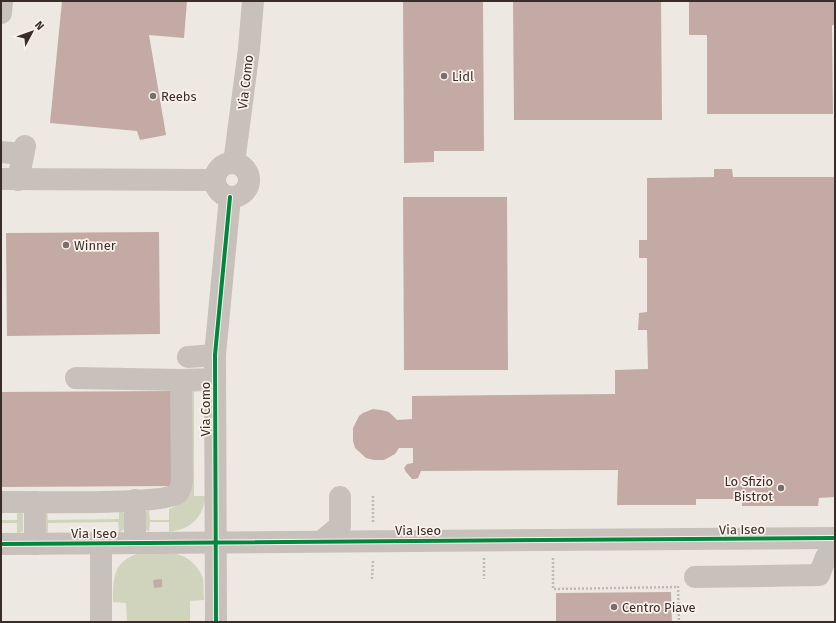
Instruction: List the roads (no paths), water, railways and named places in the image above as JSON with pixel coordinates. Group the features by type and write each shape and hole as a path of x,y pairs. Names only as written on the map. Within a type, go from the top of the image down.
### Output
{"street":[{"path":"1,13 2,1"},
{"name":"Via Como","path":"234,163 249,49 253,1"},
{"path":"1,152 24,150 9,179 215,180"},
{"path":"234,163 241,165 246,170 249,183 244,192 230,197 221,193 216,187 215,180 221,167 226,164 234,163"},
{"name":"Via Como","path":"216,622 215,354 230,197"},
{"path":"188,357 215,354"},
{"path":"76,378 181,380 215,379"},
{"path":"1,502 135,500 166,497 177,493 181,488 181,380"},
{"path":"322,541 340,526 340,498"},
{"path":"135,500 135,543"},
{"path":"35,502 35,544"},
{"name":"Via Iseo","path":"1,544 835,538"},
{"path":"101,543 102,622"},
{"path":"684,582 819,575 826,557 835,550"}],"place":[{"name":"Lidl","path":"444,76"},
{"name":"Reebs","path":"153,96"},
{"name":"Winner","path":"66,245"},
{"name":"Lo Sfizio Bistrot","path":"781,488"},
{"name":"Centro Piave","path":"614,607"}]}
